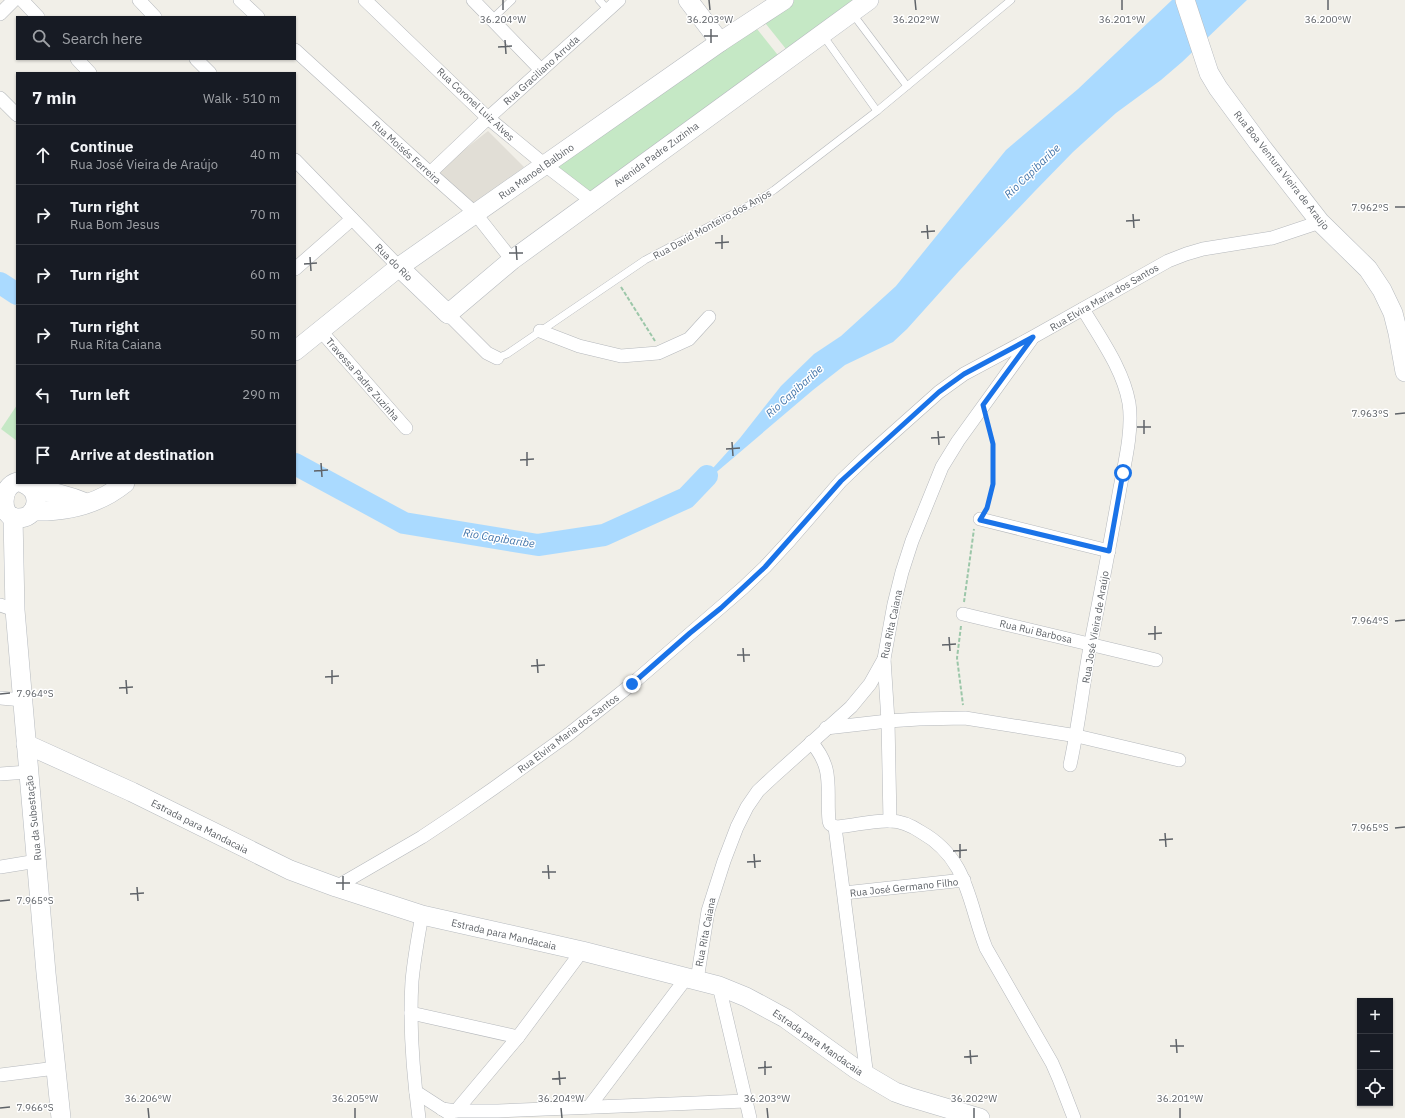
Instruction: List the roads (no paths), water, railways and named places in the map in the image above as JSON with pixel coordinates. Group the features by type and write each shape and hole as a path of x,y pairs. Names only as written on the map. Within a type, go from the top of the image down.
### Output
{"street":[{"path":"0,14 14,0"},
{"path":"22,0 37,16"},
{"path":"138,0 154,16"},
{"path":"240,0 257,16"},
{"name":"Rua Coronel Luiz Alves","path":"366,0 488,118 592,201"},
{"path":"473,0 541,70"},
{"name":"Rua Graciliano Arruda","path":"430,173 488,118 619,0"},
{"path":"688,0 720,42"},
{"name":"Rua Manoel Balbino","path":"296,350 399,267 720,42 784,0"},
{"name":"Avenida Padre Zuzinha","path":"448,314 512,260 869,0"},
{"name":"Rua Boa Ventura Vieira de Araujo","path":"1185,0 1210,73 1218,88 1320,222 1368,269 1382,290 1393,313 1405,372"},
{"name":"Rua Moisés Ferreira","path":"296,51 475,213 512,260"},
{"path":"78,60 89,72"},
{"path":"197,60 209,72"},
{"path":"0,98 16,114"},
{"name":"Rua do Rio","path":"297,165 487,353 497,358"},
{"path":"296,268 352,219"},
{"name":"Rua Elvira Maria dos Santos","path":"336,887 458,813 603,709 721,608 765,567 841,481 871,452 939,392 964,374 1033,337 1168,260 1203,249 1272,238 1320,222"},
{"name":"Rua José Vieira de Araújo","path":"1070,765 1090,644 1109,551 1130,419 1129,404 1119,371 1083,309"},
{"path":"540,332 579,346 621,356 658,353 689,339 710,317"},
{"name":"Travessa Padre Zuzinha","path":"320,330 406,428"},
{"name":"Rua Rita Caiana","path":"692,979 708,910 724,861 740,820 758,791 851,707 870,684 884,659 894,604 912,541 942,467 983,405 1033,337"},
{"path":"0,479 16,482"},
{"path":"23,484 37,500 33,511 29,515 18,518 6,515 0,504 2,492 6,487 23,484 69,496 86,503"},
{"path":"33,511 62,510 104,497 120,487"},
{"name":"Rua da Subestação","path":"6,515 7,607 23,700 46,973 61,1118"},
{"path":"980,520 1109,551"},
{"name":"Rua Rui Barbosa","path":"963,614 1156,660"},
{"path":"884,659 888,721 890,821"},
{"path":"0,698 23,700"},
{"path":"826,728 888,721 965,718 1076,736 1179,760"},
{"path":"811,742 818,750 826,767 828,777 830,824 835,827 890,821 900,822 929,836 946,850 957,864 964,880 986,948 1052,1063 1074,1118"},
{"name":"Estrada para Mandacaia","path":"26,744 132,792 290,870 336,887 422,915 582,951 718,986 746,997 785,1018 868,1077 895,1092 980,1118"},
{"path":"0,774 28,772"},
{"path":"835,827 868,1077"},
{"path":"0,867 37,861"},
{"name":"Rua José Germano Filho","path":"844,893 964,880"},
{"path":"420,1118 412,1056 411,1013 412,981 422,915"},
{"path":"456,1114 518,1037 582,951"},
{"path":"589,1107 692,979"},
{"path":"718,986 750,1118"},
{"path":"411,1013 518,1037"},
{"path":"0,1075 56,1068"},
{"path":"416,1092 442,1109 456,1114 746,1101"}],"lane":[{"path":"491,20 512,0"},
{"path":"600,0 608,10"},
{"name":"Rua David Monteiro dos Anjos","path":"497,358 507,354 645,260 759,200 877,111 1011,0"},
{"path":"852,12 907,86"},
{"path":"822,34 877,111"}],"water":[{"path":"1172,0 1247,0 1182,62 1161,80 1116,113 1073,152 959,271 907,329 893,342 845,365 813,390 686,498 740,438 781,386 814,354 841,336 896,286 1006,150 1078,89"}],"waterway":[{"name":"Rio Capibaribe","path":"0,283 16,293"},
{"name":"Rio Capibaribe","path":"296,465 404,523 538,545 604,535 686,498 707,476"}]}
